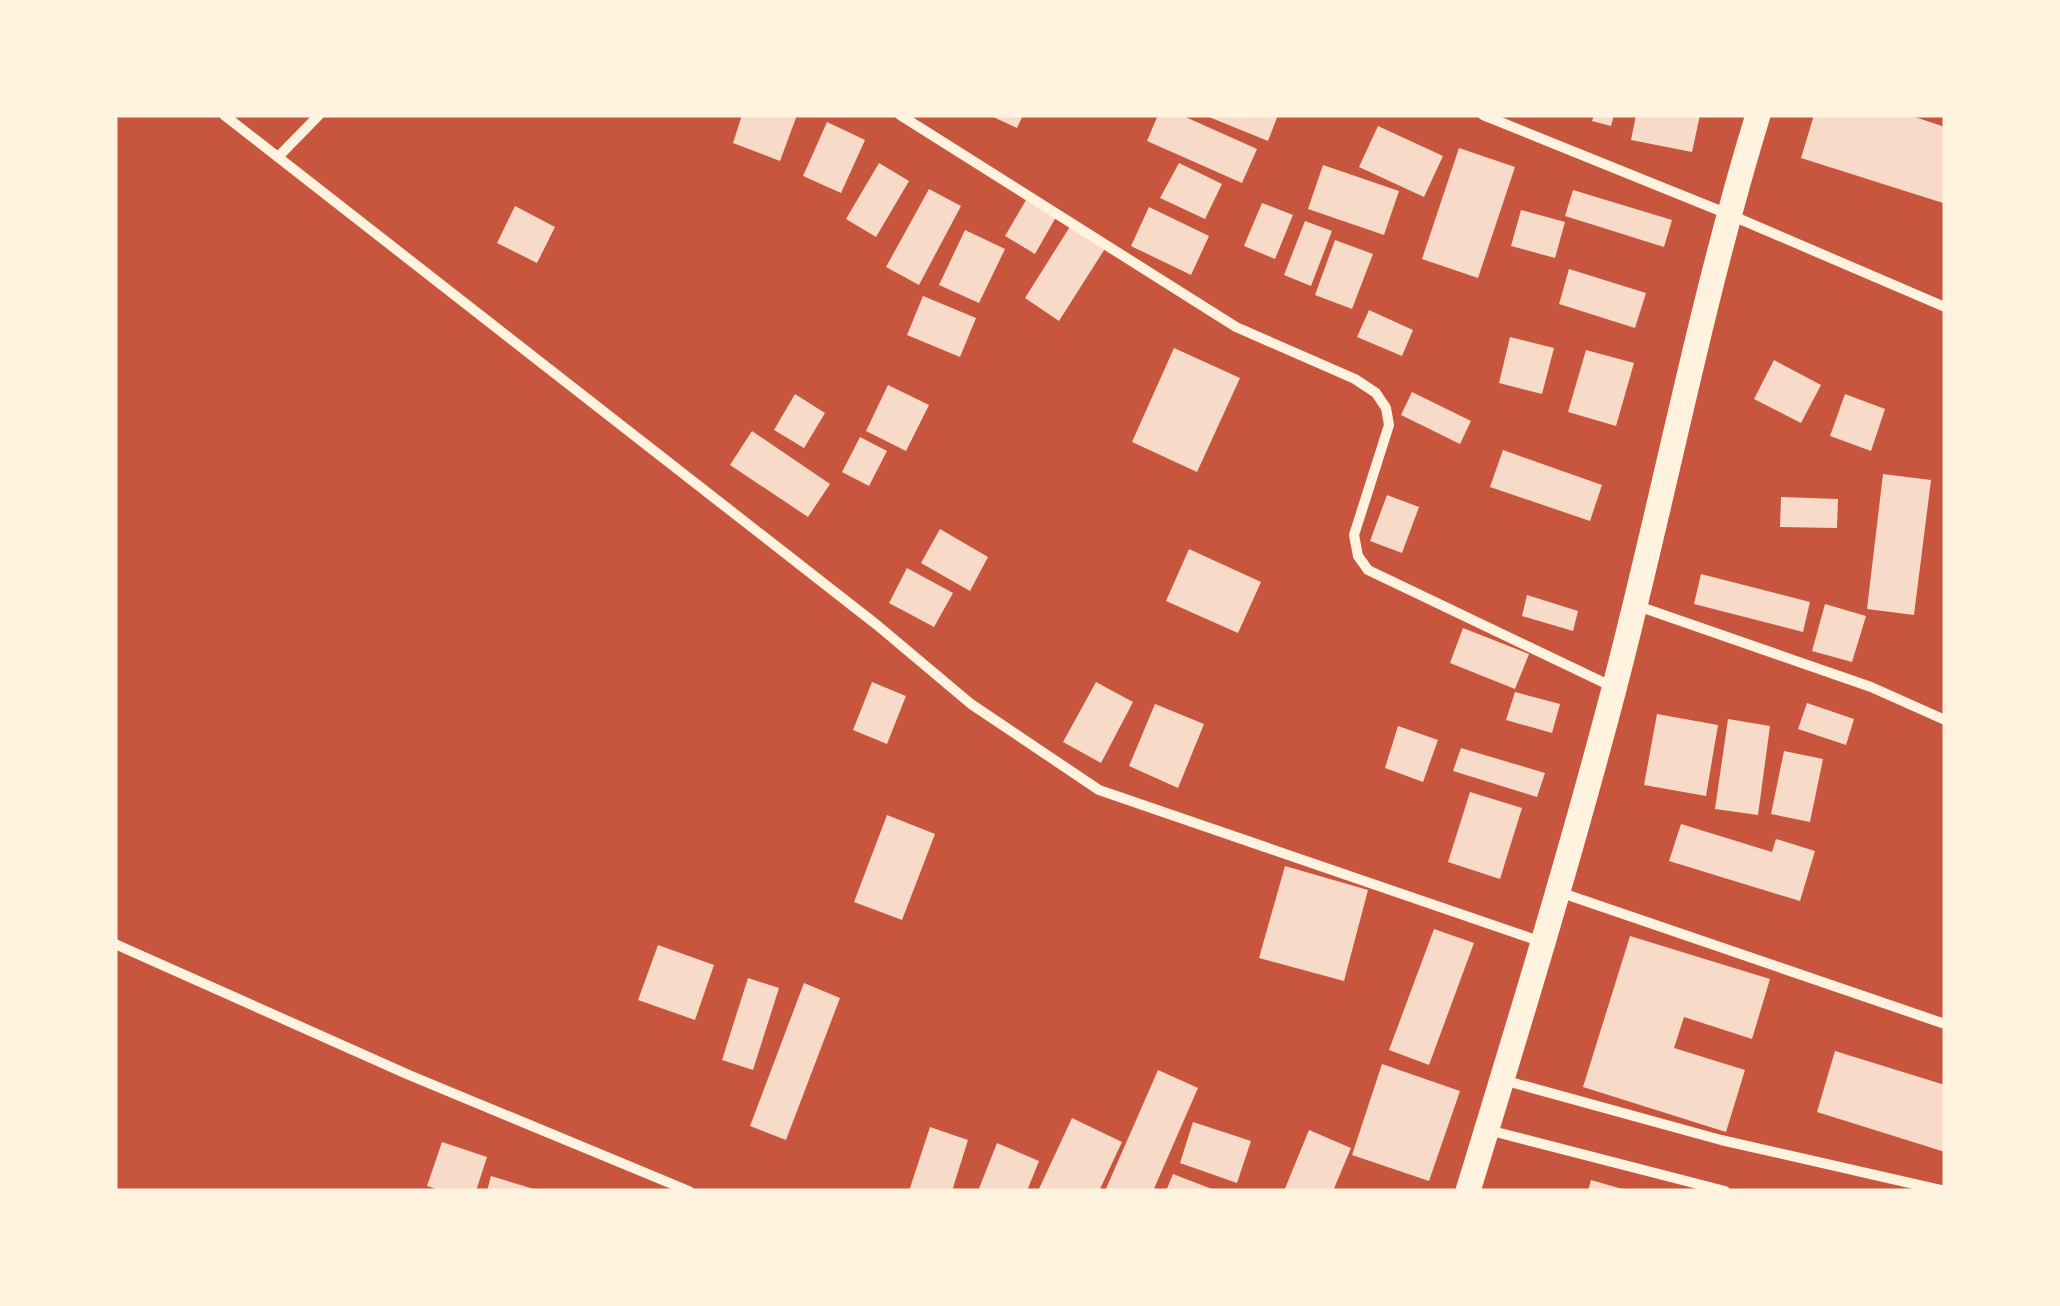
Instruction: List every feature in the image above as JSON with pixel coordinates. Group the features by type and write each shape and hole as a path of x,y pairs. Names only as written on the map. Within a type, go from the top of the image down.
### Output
{"main road":[{"path":"1468,1191 1614,688 1728,214 1758,115"}],"street":[{"path":"224,115 878,625 972,704 1100,790 1543,942"},
{"path":"278,157 318,115"},
{"path":"900,115 1236,328 1356,378 1376,393 1386,408 1389,425 1354,535 1358,556 1368,570 1614,688"},
{"path":"1483,115 1945,307"},
{"path":"1634,605 1871,687 1945,720"},
{"path":"1558,891 1945,1024"},
{"path":"115,944 409,1075 689,1191"},
{"path":"1502,1080 1720,1140 1945,1191"},
{"path":"1487,1130 1725,1191"}],"building":[{"path":"742,115 797,115 780,161 733,143"},
{"path":"989,115 1023,115 1017,128"},
{"path":"1158,115 1181,115 1257,149 1242,183 1147,141"},
{"path":"1204,115 1278,115 1268,141"},
{"path":"1594,115 1614,115 1611,126 1592,121"},
{"path":"1636,115 1700,115 1692,152 1631,140"},
{"path":"1814,115 1909,115 1945,127 1943,203 1801,158"},
{"path":"827,122 865,140 841,193 803,176"},
{"path":"1378,126 1443,156 1424,197 1359,167"},
{"path":"1459,148 1515,167 1478,278 1422,259"},
{"path":"879,163 909,181 876,237 846,219"},
{"path":"1179,163 1222,184 1205,219 1160,198"},
{"path":"1323,165 1399,191 1384,235 1308,209"},
{"path":"929,189 961,206 919,285 886,267"},
{"path":"1573,190 1672,220 1664,247 1565,216"},
{"path":"1026,200 1056,217 1035,254 1005,236"},
{"path":"1262,203 1293,215 1275,259 1244,246"},
{"path":"515,206 555,227 537,263 497,243"},
{"path":"1149,207 1209,236 1191,275 1131,246"},
{"path":"1521,210 1565,222 1555,258 1511,246"},
{"path":"1305,221 1332,231 1311,286 1284,275"},
{"path":"1071,225 1106,247 1059,321 1025,298"},
{"path":"965,230 1005,249 979,303 939,285"},
{"path":"1335,240 1373,254 1352,309 1315,295"},
{"path":"1569,269 1646,293 1635,328 1559,304"},
{"path":"923,296 976,318 960,357 907,335"},
{"path":"1369,310 1413,330 1402,356 1357,337"},
{"path":"1510,337 1554,348 1542,394 1499,383"},
{"path":"1174,348 1240,378 1197,472 1132,442"},
{"path":"1586,350 1634,363 1616,426 1568,412"},
{"path":"1774,360 1821,385 1801,423 1754,399"},
{"path":"888,385 929,405 906,451 866,431"},
{"path":"1412,392 1471,421 1460,444 1401,415"},
{"path":"795,394 825,413 804,448 774,430"},
{"path":"1845,394 1885,409 1871,451 1830,436"},
{"path":"752,431 830,484 808,517 730,465"},
{"path":"860,437 887,451 869,486 842,472"},
{"path":"1503,450 1602,485 1590,521 1490,487"},
{"path":"1883,474 1931,480 1914,615 1867,609"},
{"path":"1387,495 1419,507 1402,553 1370,541"},
{"path":"1781,497 1838,499 1837,528 1780,527"},
{"path":"940,529 988,557 970,591 921,563"},
{"path":"1189,549 1261,582 1238,633 1166,601"},
{"path":"907,568 953,593 934,627 889,603"},
{"path":"1701,574 1810,602 1803,632 1694,604"},
{"path":"1527,595 1578,611 1573,631 1522,616"},
{"path":"1825,604 1866,616 1852,662 1812,651"},
{"path":"1463,628 1529,654 1515,689 1450,663"},
{"path":"872,682 906,696 887,744 853,730"},
{"path":"1096,682 1133,702 1101,763 1063,742"},
{"path":"1515,692 1560,704 1552,733 1506,720"},
{"path":"1807,703 1854,719 1846,745 1798,729"},
{"path":"1155,704 1204,724 1178,788 1129,766"},
{"path":"1657,714 1718,725 1706,796 1644,785"},
{"path":"1728,719 1770,726 1758,815 1715,809"},
{"path":"1398,726 1438,740 1423,782 1385,768"},
{"path":"1461,748 1545,773 1537,797 1453,771"},
{"path":"1784,751 1823,759 1810,822 1771,814"},
{"path":"1470,792 1522,808 1500,879 1448,862"},
{"path":"887,815 935,834 902,920 854,902"},
{"path":"1681,824 1772,852 1776,839 1815,851 1800,901 1669,861"},
{"path":"1285,866 1368,890 1344,981 1259,958"},
{"path":"1434,929 1474,943 1429,1065 1389,1050"},
{"path":"1630,936 1770,979 1752,1039 1684,1017 1674,1048 1745,1070 1726,1132 1583,1087"},
{"path":"658,945 714,965 695,1020 638,1000"},
{"path":"748,978 779,988 753,1070 722,1060"},
{"path":"804,983 840,998 786,1140 750,1126"},
{"path":"1835,1051 1945,1085 1945,1152 1817,1112"},
{"path":"1382,1064 1460,1091 1429,1181 1352,1155"},
{"path":"1158,1070 1198,1088 1153,1191 1105,1191"},
{"path":"1072,1118 1122,1142 1099,1191 1038,1191"},
{"path":"1193,1122 1251,1141 1237,1183 1180,1163"},
{"path":"930,1127 968,1140 952,1191 909,1191"},
{"path":"1309,1130 1351,1148 1333,1191 1284,1191"},
{"path":"442,1142 487,1157 476,1191 443,1191 427,1186"},
{"path":"997,1143 1039,1161 1027,1191 978,1191"},
{"path":"1173,1174 1217,1191 1166,1191"},
{"path":"491,1176 537,1190 537,1191 487,1191"},
{"path":"1591,1180 1626,1190 1588,1191"}]}
